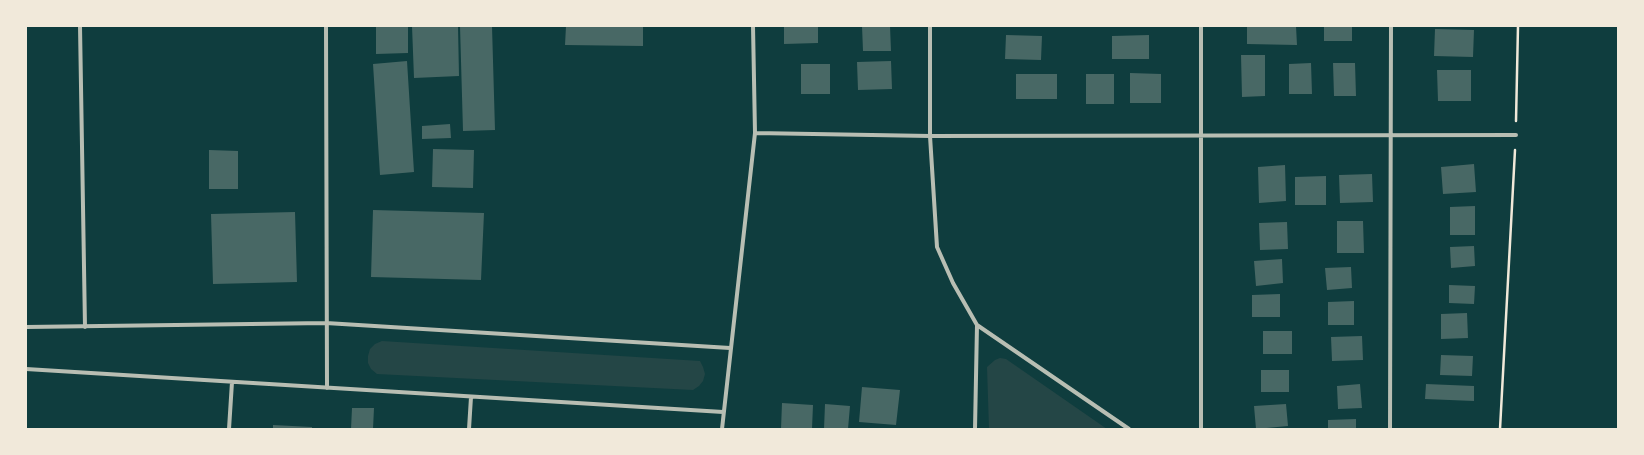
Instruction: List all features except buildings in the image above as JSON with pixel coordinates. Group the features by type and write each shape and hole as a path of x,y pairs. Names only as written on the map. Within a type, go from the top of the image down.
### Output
{"street":[{"path":"80,26 84,327"},
{"path":"326,26 327,388"},
{"path":"722,429 755,133 753,26"},
{"path":"930,26 930,136 938,247 953,283 977,325 1129,429"},
{"path":"1201,26 1200,136 1202,429"},
{"path":"1390,429 1392,135 1391,26"},
{"path":"755,133 930,136 1516,135"},
{"path":"26,327 326,323 730,348"},
{"path":"975,429 977,325"},
{"path":"26,369 723,412"},
{"path":"229,429 232,382"},
{"path":"469,429 471,397"}],"path":[{"path":"1500,429 1516,135 1518,26"}],"shaded area":[{"path":"382,341 700,361 705,374 703,381 693,390 377,374 371,369 368,363 368,356 370,349 375,344"},
{"path":"1000,358 1006,359 1107,429 989,429 987,367 995,360"}]}
